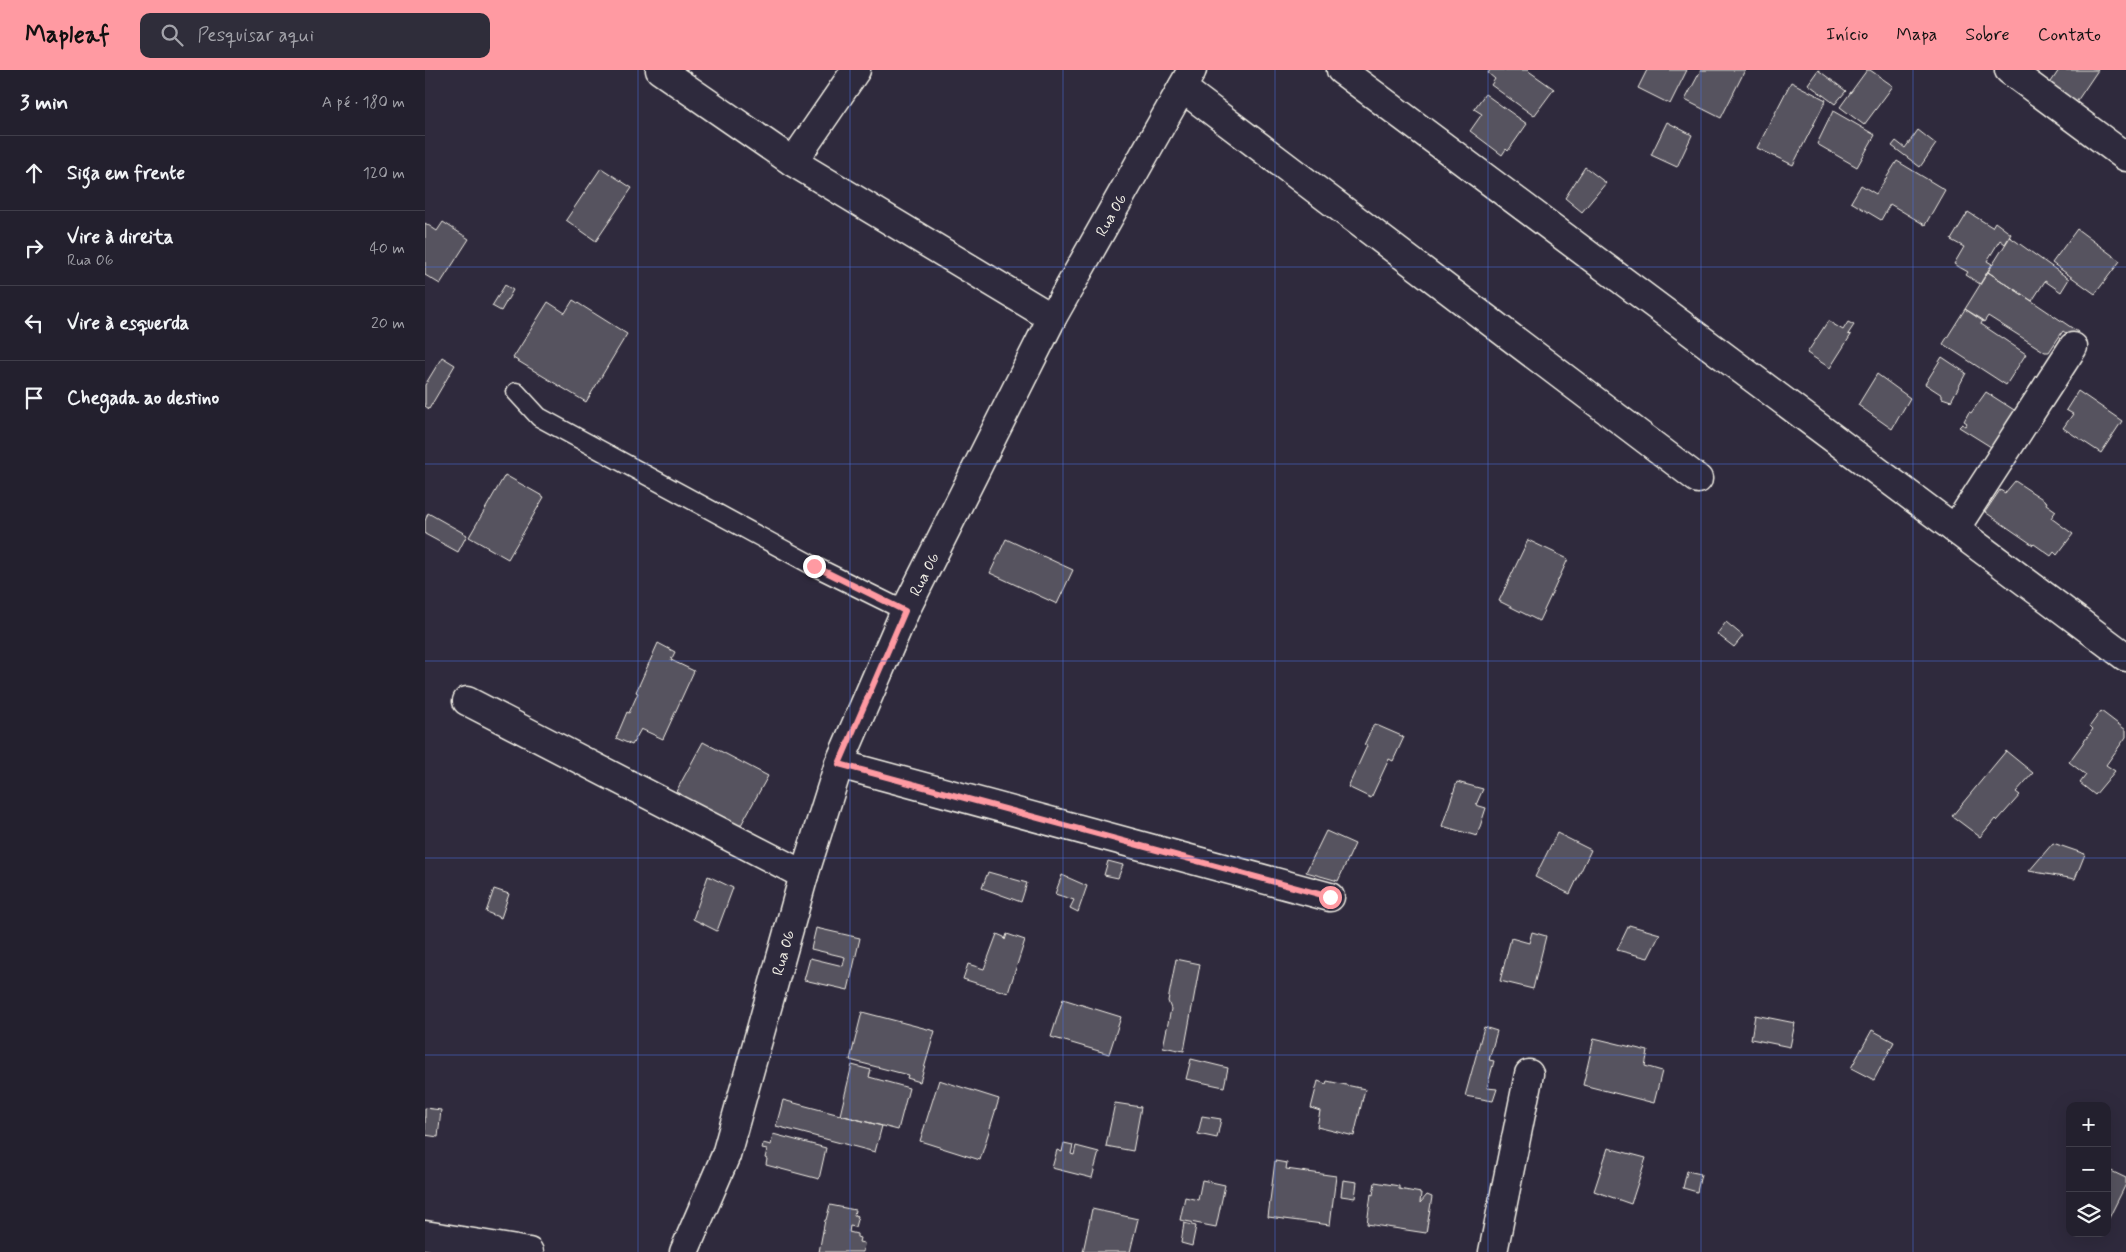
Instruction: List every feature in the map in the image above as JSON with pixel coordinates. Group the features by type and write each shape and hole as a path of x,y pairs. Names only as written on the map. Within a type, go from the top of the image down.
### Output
{"street":[{"path":"660,70 793,162 1052,318"},
{"path":"793,162 856,70"},
{"path":"1341,70 2126,656"},
{"path":"2009,70 2126,157"},
{"path":"1187,79 1699,479"},
{"name":"Rua 06","path":"684,1252 725,1155 804,875 839,764 905,611 1052,318 1187,79"},
{"path":"1955,529 2073,347"},
{"path":"467,701 804,875"},
{"path":"839,764 1330,897"},
{"path":"1493,1252 1529,1074"},
{"path":"425,1235 497,1249 529,1252"}],"lane":[{"path":"516,392 539,417 814,566 905,611"}],"building":[{"path":"1490,70 1527,70 1554,89 1534,116 1491,85 1495,79 1488,73"},
{"path":"1647,70 1687,70 1670,104 1638,88"},
{"path":"1701,70 1745,70 1721,118 1685,100"},
{"path":"1818,70 1846,91 1835,104 1808,84"},
{"path":"1867,70 1870,70 1893,86 1864,125 1840,107"},
{"path":"2059,70 2098,70 2075,104 2049,85"},
{"path":"1791,82 1826,100 1793,165 1757,148"},
{"path":"1485,94 1527,124 1508,151 1506,149 1502,155 1470,131 1482,114 1474,109"},
{"path":"1833,111 1875,135 1857,167 1817,144"},
{"path":"1667,122 1692,135 1677,167 1651,155"},
{"path":"1918,130 1936,144 1920,167 1892,146 1896,141 1905,148"},
{"path":"1897,161 1945,190 1925,225 1890,204 1881,220 1851,202 1861,185 1876,194"},
{"path":"1585,167 1606,183 1582,212 1565,198"},
{"path":"601,168 632,188 596,241 566,220"},
{"path":"1968,212 1992,227 1995,222 2011,234 2005,244 2000,240 1987,261 1992,264 1980,284 1966,275 1968,272 1954,264 1964,247 1951,240"},
{"path":"443,222 469,239 440,284 425,275 425,223 437,231"},
{"path":"2077,229 2120,261 2095,294 2052,263"},
{"path":"2010,237 2069,279 2061,292 2045,281 2032,301 1988,272"},
{"path":"1988,272 2078,332 2073,338 2063,331 2049,352 2045,352 1988,316 1984,322 1965,309"},
{"path":"505,285 513,290 501,311 492,306"},
{"path":"573,300 627,334 586,402 513,358 548,302 565,313"},
{"path":"1965,309 1983,320 1981,324 2026,354 2006,385 1943,344"},
{"path":"1828,321 1843,330 1848,322 1854,325 1848,334 1851,335 1830,368 1807,353"},
{"path":"442,357 455,365 429,409 425,406 425,385"},
{"path":"1942,357 1966,373 1951,401 1942,398 1942,395 1925,384"},
{"path":"1877,374 1910,398 1892,429 1858,405"},
{"path":"2078,391 2122,421 2101,453 2063,428 2073,414 2066,410"},
{"path":"1986,392 2022,415 1999,452 1959,427 1962,424 1965,426 1967,423 1964,421 1969,412 1971,413"},
{"path":"505,475 544,497 508,559 469,537"},
{"path":"2015,481 2047,502 2046,504 2056,511 2051,518 2073,534 2057,555 2054,552 2051,556 1985,512 2000,490 2005,493"},
{"path":"428,513 467,535 458,552 425,534 425,521"},
{"path":"1006,539 1073,570 1057,604 990,573"},
{"path":"1528,540 1568,559 1539,621 1499,601"},
{"path":"1726,622 1743,636 1734,647 1717,634"},
{"path":"658,643 675,652 671,660 694,671 663,739 641,729 632,745 616,738 627,712 629,713 638,693 636,692"},
{"path":"2101,711 2126,730 2126,737 2106,765 2115,771 2095,795 2080,783 2086,775 2069,762 2093,729 2090,726"},
{"path":"1374,724 1404,737 1393,761 1389,759 1371,798 1348,787 1367,746 1364,745"},
{"path":"703,742 768,776 736,834 672,799"},
{"path":"2006,751 2033,773 2016,792 2020,795 1997,821 1995,819 1980,837 1952,816"},
{"path":"1457,782 1483,789 1476,805 1486,808 1477,836 1442,826"},
{"path":"1326,831 1355,844 1338,881 1306,872"},
{"path":"1557,833 1591,850 1570,894 1535,877"},
{"path":"2053,843 2085,854 2075,879 2029,871"},
{"path":"1108,861 1123,865 1118,878 1104,875"},
{"path":"988,872 1027,883 1021,902 982,888"},
{"path":"1062,875 1087,886 1078,912 1070,908 1074,900 1055,894"},
{"path":"708,876 733,888 717,931 693,919"},
{"path":"494,889 509,894 501,918 486,912"},
{"path":"1629,925 1660,934 1648,958 1617,950"},
{"path":"816,928 860,938 848,990 804,980 810,958 843,966 845,957 811,949"},
{"path":"1532,932 1546,936 1533,989 1500,981 1511,938 1529,943"},
{"path":"997,934 1004,937 1005,940 1007,934 1025,940 1008,993 963,979 968,964 984,969"},
{"path":"1176,959 1200,964 1184,1051 1163,1047 1171,1009 1168,1001"},
{"path":"1063,999 1121,1017 1109,1054 1051,1037"},
{"path":"862,1012 935,1031 920,1082 907,1078 908,1075 850,1060"},
{"path":"1755,1015 1795,1023 1790,1047 1751,1039"},
{"path":"1484,1027 1497,1031 1489,1060 1494,1061 1487,1088 1497,1089 1493,1101 1465,1096"},
{"path":"1872,1030 1894,1042 1874,1080 1851,1068"},
{"path":"1594,1038 1648,1051 1645,1066 1662,1071 1654,1103 1583,1085"},
{"path":"1191,1059 1228,1068 1224,1087 1186,1079"},
{"path":"852,1065 871,1070 869,1077 909,1088 898,1130 840,1115"},
{"path":"939,1080 999,1099 980,1160 920,1141"},
{"path":"1318,1081 1326,1084 1327,1081 1365,1089 1354,1136 1317,1127 1320,1111 1311,1108"},
{"path":"783,1100 882,1126 875,1152 776,1126"},
{"path":"1115,1103 1141,1107 1133,1151 1106,1146"},
{"path":"425,1108 441,1110 438,1137 425,1135"},
{"path":"1202,1116 1221,1119 1217,1138 1198,1134"},
{"path":"773,1134 826,1148 819,1179 766,1165 767,1150 762,1149 763,1143 771,1145"},
{"path":"1064,1143 1073,1145 1071,1154 1074,1155 1076,1146 1099,1152 1092,1178 1052,1168 1057,1150 1062,1152"},
{"path":"1608,1148 1646,1158 1631,1204 1594,1191"},
{"path":"1275,1161 1287,1163 1286,1169 1336,1176 1330,1225 1268,1217"},
{"path":"1687,1171 1701,1174 1697,1192 1683,1188"},
{"path":"2111,1171 2126,1178 2126,1184 2111,1214"},
{"path":"1202,1180 1225,1185 1216,1227 1180,1220 1185,1197 1198,1200"},
{"path":"1343,1180 1357,1182 1355,1198 1341,1196"},
{"path":"1375,1182 1399,1186 1399,1189 1421,1193 1420,1203 1427,1195 1432,1197 1426,1233 1367,1224 1371,1194 1373,1195"},
{"path":"830,1205 855,1210 854,1215 858,1216 855,1227 850,1226 849,1232 857,1234 857,1237 860,1238 859,1242 864,1243 863,1252 819,1252"},
{"path":"1092,1209 1138,1219 1130,1252 1083,1252"},
{"path":"1184,1223 1196,1226 1192,1246 1181,1243"}],"route":[{"path":"814,566 905,611 839,764 1330,897"}]}
